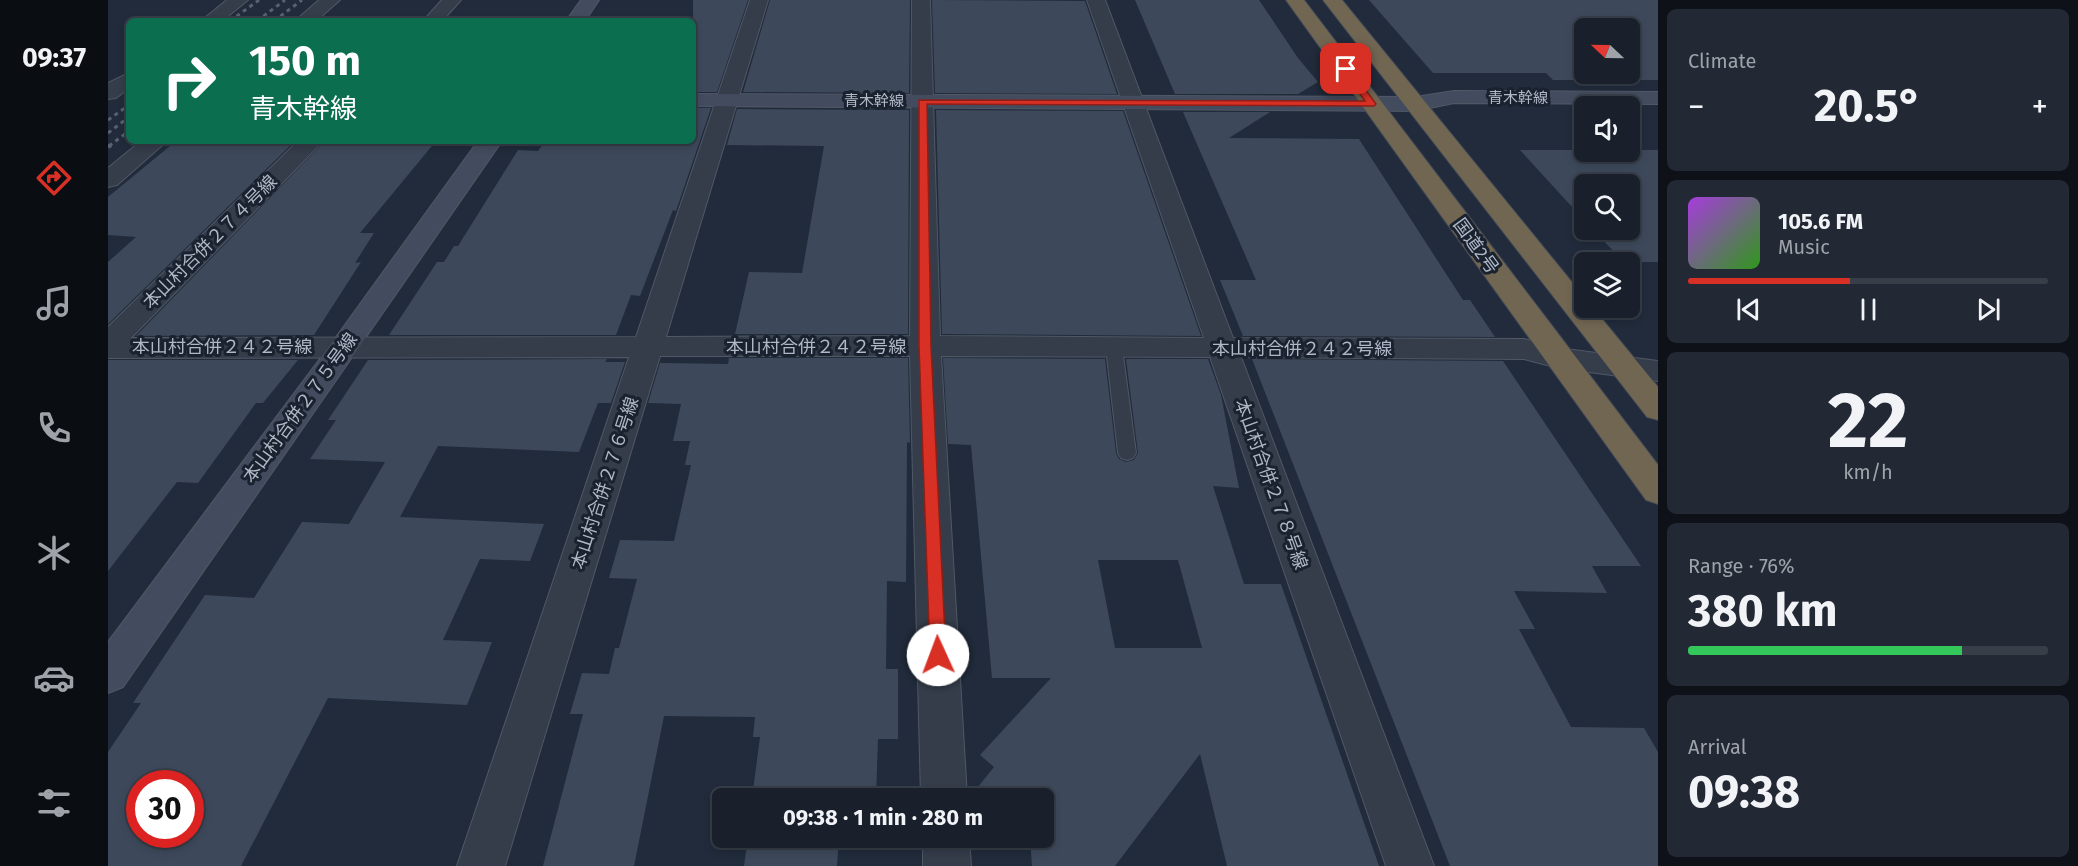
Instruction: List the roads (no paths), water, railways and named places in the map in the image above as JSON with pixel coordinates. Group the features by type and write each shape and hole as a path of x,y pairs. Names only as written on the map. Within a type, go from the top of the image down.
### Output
{"highway":[{"name":"国道2号","path":"1295,0 1658,491"},
{"path":"1332,0 1658,409"}],"street":[{"path":"214,18 239,0"},
{"path":"308,18 331,0"},
{"path":"435,18 453,0"},
{"path":"577,18 590,0"},
{"name":"本山村合併２７６号線","path":"481,866 759,0"},
{"path":"921,0 925,346 944,788"},
{"name":"本山村合併２７８号線","path":"1096,0 1410,866"},
{"name":"青木幹線","path":"696,100 1415,104 1454,97 1658,98"},
{"name":"青木幹線","path":"1415,104 1468,115 1574,116"},
{"path":"1640,116 1658,116"},
{"path":"108,180 151,144"},
{"name":"本山村合併２７４号線","path":"108,346 309,144"},
{"name":"本山村合併２７５号線","path":"108,674 345,347 488,144"},
{"name":"本山村合併２４２号線","path":"108,346 1524,349 1558,358 1658,371"},
{"path":"946,848 947,866"}],"lane":[{"path":"1114,348 1127,453"}],"railway":[{"path":"234,18 259,0"},
{"path":"261,18 285,0"},
{"path":"278,18 302,0"},
{"path":"108,120 126,107"},
{"path":"108,133 126,119"},
{"path":"109,146 126,133"}]}
